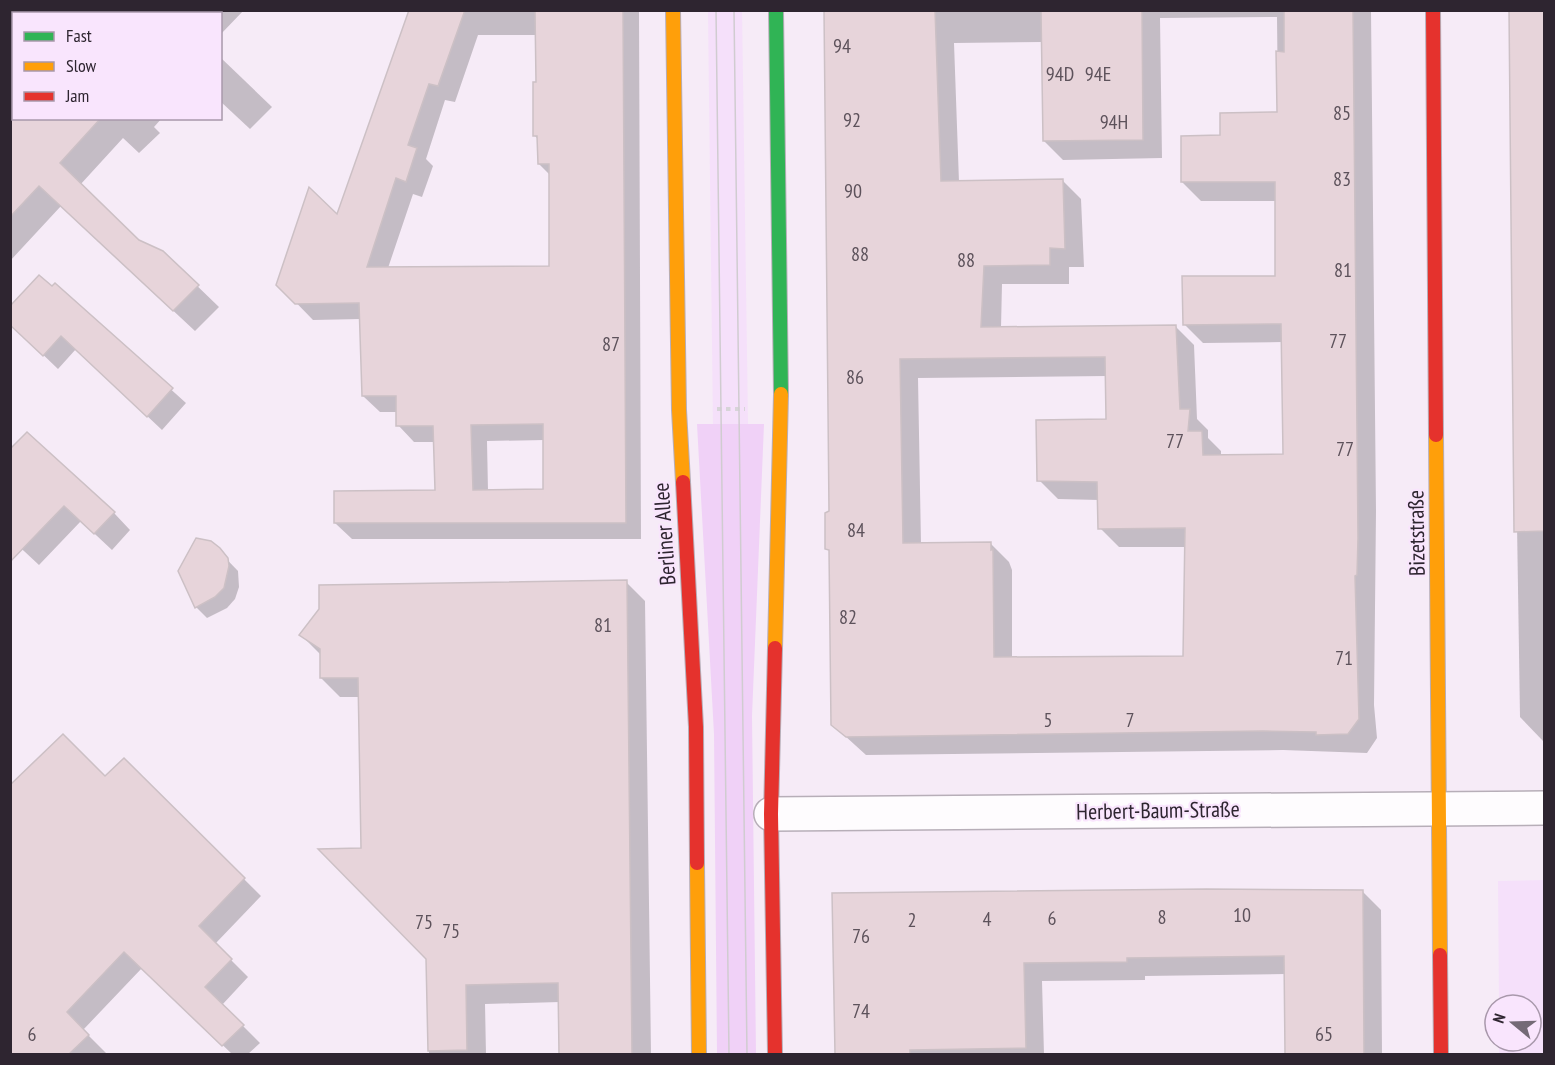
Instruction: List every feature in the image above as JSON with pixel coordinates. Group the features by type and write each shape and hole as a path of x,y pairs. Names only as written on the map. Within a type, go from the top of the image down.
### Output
{"main road":[{"name":"Berliner Allee","path":"673,10 681,464 696,727 699,1054"},
{"path":"775,1054 771,814 781,408 776,10"},
{"name":"Bizetstraße","path":"1433,10 1441,1054"}],"street":[{"name":"Herbert-Baum-Straße","path":"771,814 1545,808"}],"path":[{"path":"712,409 747,409"}],"shaded area":[{"path":"708,11 742,11 748,424 713,424"},
{"path":"697,424 764,424 752,716 756,1054 717,1054 714,734"},
{"path":"1544,880 1544,1054 1499,1054 1543,1053 1543,993 1499,993 1498,881"}],"building":[{"path":"409,10 465,10 438,86 429,84 408,145 417,148 406,182 396,178 367,267 549,266 549,164 538,164 537,136 533,136 533,82 536,82 535,10 623,10 626,523 334,523 334,491 435,490 433,426 396,426 396,396 362,396 359,303 295,304 276,285 309,187 337,214","holes":["543,424 543,489 473,490 471,425"]},
{"path":"824,10 935,10 941,181 1063,179 1065,249 1050,248 1050,265 984,266 981,327 1176,325 1180,409 1190,409 1188,431 1202,431 1203,455 1283,454 1281,324 1183,325 1182,276 1275,276 1275,182 1181,182 1181,136 1220,135 1220,113 1277,112 1276,51 1284,52 1284,10 1353,10 1358,538 1357,575 1355,576 1359,719 1348,734 1316,735 1316,732 1263,731 846,737 831,725 829,550 825,549 825,513 829,511","holes":["1105,357 1106,419 1036,420 1037,481 1097,482 1098,529 1185,528 1183,656 994,657 993,549 991,550 991,542 903,543 900,359"]},
{"path":"1041,10 1142,10 1143,140 1043,141"},
{"path":"1509,10 1545,10 1545,531 1514,532"},
{"path":"10,118 12,120 99,120 60,163 139,240 163,251 199,285 173,311 39,186 10,217"},
{"path":"39,275 52,286 55,283 173,388 147,417 61,336 43,356 10,325 10,306"},
{"path":"27,432 115,512 94,534 64,506 10,562 10,449"},
{"path":"196,538 211,541 220,548 228,558 229,566 224,588 215,597 195,608 178,571"},
{"path":"627,580 632,1054 559,1054 558,983 466,985 467,1050 428,1051 426,959 318,849 361,848 358,678 320,678 320,649 299,635 319,609 319,585"},
{"path":"63,734 105,776 124,758 245,878 199,926 232,959 205,987 244,1025 222,1046 124,952 67,1012 89,1035 69,1054 10,1054 10,785"},
{"path":"1206,889 1363,890 1364,1054 1285,1054 1284,956 1127,958 1127,962 1024,963 1026,1048 910,1050 910,1054 835,1054 832,893"}],"tram line":[{"path":"716,10 729,1054"},
{"path":"734,10 747,1054"}],"traffic: fast":[{"path":"776,10 781,394"}],"traffic: slow":[{"path":"673,10 679,410 683,482"},
{"path":"775,648 781,394"},
{"path":"1436,435 1440,955"},
{"path":"697,863 699,1054"}],"traffic: jam":[{"path":"1433,10 1436,435"},
{"path":"683,482 696,727 697,863"},
{"path":"775,648 771,814 775,1054"},
{"path":"1440,955 1441,1054"}]}
